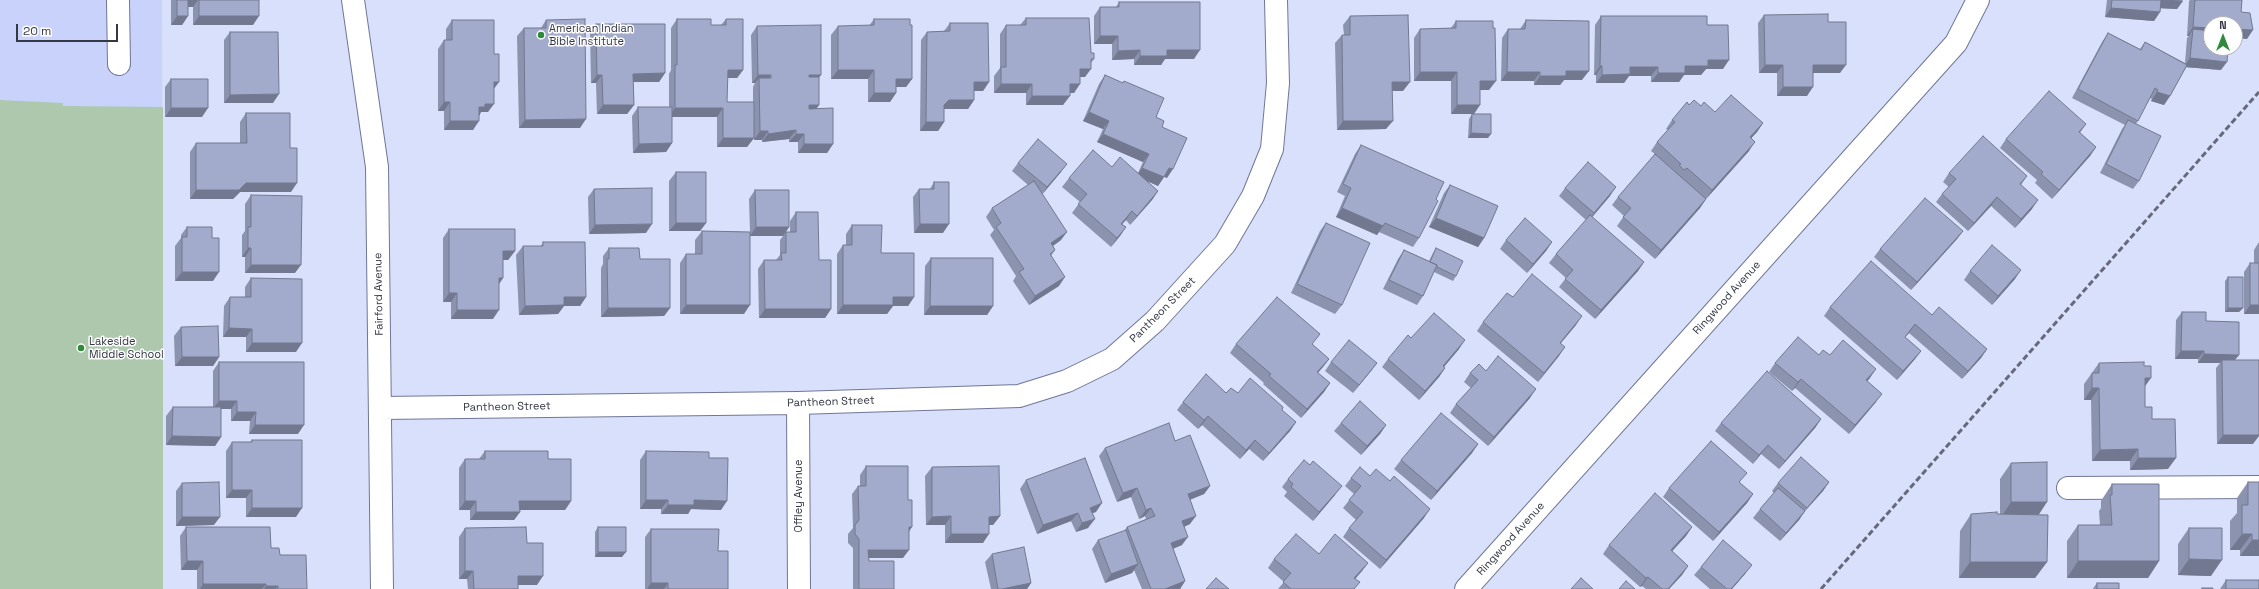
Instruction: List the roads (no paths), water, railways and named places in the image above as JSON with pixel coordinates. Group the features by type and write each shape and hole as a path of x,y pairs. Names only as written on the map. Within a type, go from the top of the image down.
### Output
{"street":[{"path":"118,0 119,64"},
{"name":"Fairford Avenue","path":"353,0 377,167 382,589"},
{"name":"Pantheon Street","path":"381,408 798,403 1019,396 1067,381 1112,359 1155,322 1225,244 1253,196 1272,149 1278,83 1276,0"},
{"name":"Ringwood Avenue","path":"1466,589 1956,43 1978,0"},
{"name":"Offley Avenue","path":"798,403 799,589"},
{"path":"2068,488 2259,487"}],"railway":[{"path":"1821,589 2259,92"}],"place":[{"name":"American Indian Bible Institute","path":"541,35"},
{"name":"Lakeside Middle School","path":"81,348"}]}
